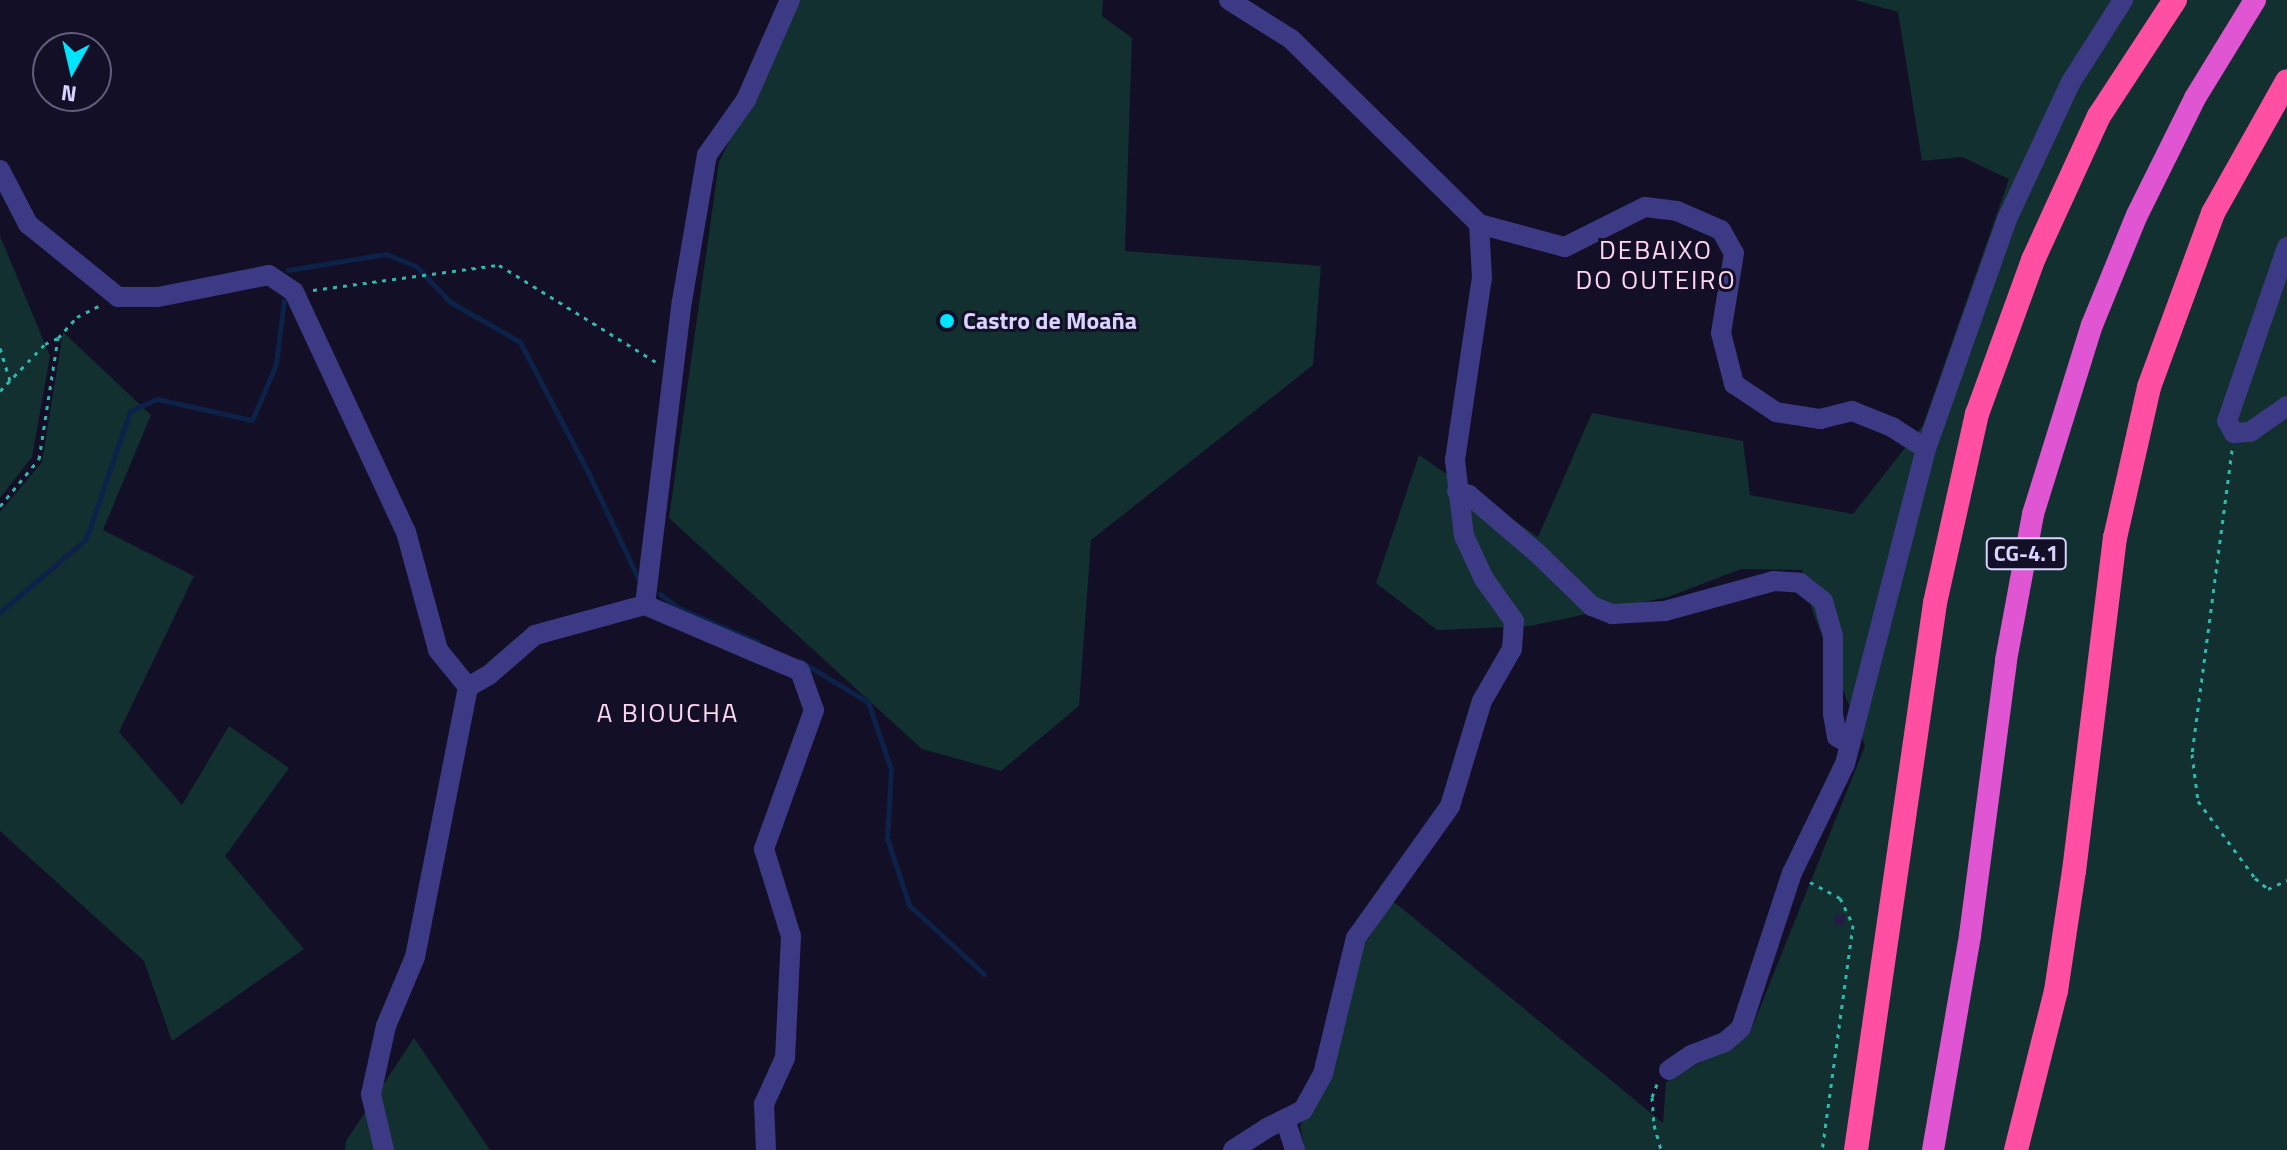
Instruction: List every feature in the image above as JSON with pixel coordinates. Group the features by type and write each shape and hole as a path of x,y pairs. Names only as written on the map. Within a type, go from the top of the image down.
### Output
{"highway":[{"path":"1856,1150 1935,603 1977,414 2033,260 2099,116 2175,0"},
{"name":"CG-4.1","path":"1933,1150 1970,935 2006,660 2033,514 2092,325 2137,215 2195,98 2255,0"},
{"path":"2016,1150 2056,991 2115,538 2149,387 2213,213 2287,81"}],"street":[{"path":"645,605 673,372 707,155 746,100 790,0"},
{"path":"1229,0 1291,39 1479,224 1565,247 1645,207 1677,211 1721,230 1734,253 1721,333 1734,384 1776,412 1820,419 1852,411 1892,427 1926,449"},
{"path":"1669,1070 1691,1055 1725,1042 1741,1028 1792,873 1845,764 1926,449 2007,219 2071,82 2123,0"},
{"path":"0,170 28,224 118,297 158,297 269,275 294,292 406,532 438,650 468,687"},
{"path":"1233,1150 1303,1110 1323,1074 1356,938 1450,806 1482,701 1512,649 1514,621 1484,579 1464,536 1457,491 1455,460 1482,278 1479,224"},
{"path":"2287,247 2227,421 2234,433 2250,432 2287,406"},
{"path":"1457,491 1469,495 1536,552 1592,606 1612,614 1665,611 1774,581 1800,583 1823,601 1833,635 1833,714 1837,737 1850,744"},
{"path":"384,1150 371,1094 386,1026 415,957 468,687 489,675 535,635 645,605 800,671 814,710 764,849 791,936 785,1058 764,1104 766,1150"},
{"path":"1285,1119 1295,1150"}],"path":[{"path":"294,292 499,265 673,372"},
{"path":"0,391 45,344 58,338 77,317 118,297"},
{"path":"0,506 39,459 58,338"},
{"path":"0,348 10,381"},
{"path":"2234,433 2192,754 2198,801 2255,878 2268,889 2287,880"},
{"path":"1792,873 1840,898 1853,925 1822,1150"},
{"path":"1661,1150 1654,1125 1652,1097 1658,1082 1669,1070"}],"green space":[{"path":"799,0 1103,0 1102,16 1132,38 1125,251 1321,266 1313,365 1091,540 1079,706 1001,771 922,749 669,518 719,162"},
{"path":"1855,0 2287,0 2287,1150 1305,1150 1300,1126 1333,1073 1355,959 1393,901 1663,1123 1666,1082 1749,1035 1865,746 1812,610 1802,570 1741,569 1668,597 1530,626 1437,630 1376,583 1419,455 1538,537 1592,413 1743,441 1750,495 1853,514 1923,425 2009,179 1962,157 1922,161 1898,12"},
{"path":"0,236 50,356 32,457 0,498"},
{"path":"63,332 151,415 103,530 194,576 119,732 182,805 229,726 289,768 225,856 304,949 172,1041 144,961 0,831 0,512 42,462"},
{"path":"414,1038 490,1150 345,1150 346,1141"}],"building":[{"path":"1835,914 1845,915 1844,926 1834,925"}],"waterway":[{"path":"288,270 386,254 416,266 450,302 520,342 586,468 638,578"},
{"path":"0,612 86,539 130,411 157,399 252,420 276,364 284,300"},
{"path":"660,594 677,607 758,642"},
{"path":"800,661 868,702 891,769 887,838 909,905 984,974"}],"place":[{"name":"Castro de Moaña","path":"947,321"}],"district":[{"name":"DEBAIXO DO OUTEIRO","path":"1656,265"},
{"name":"A BIOUCHA","path":"668,713"}]}
